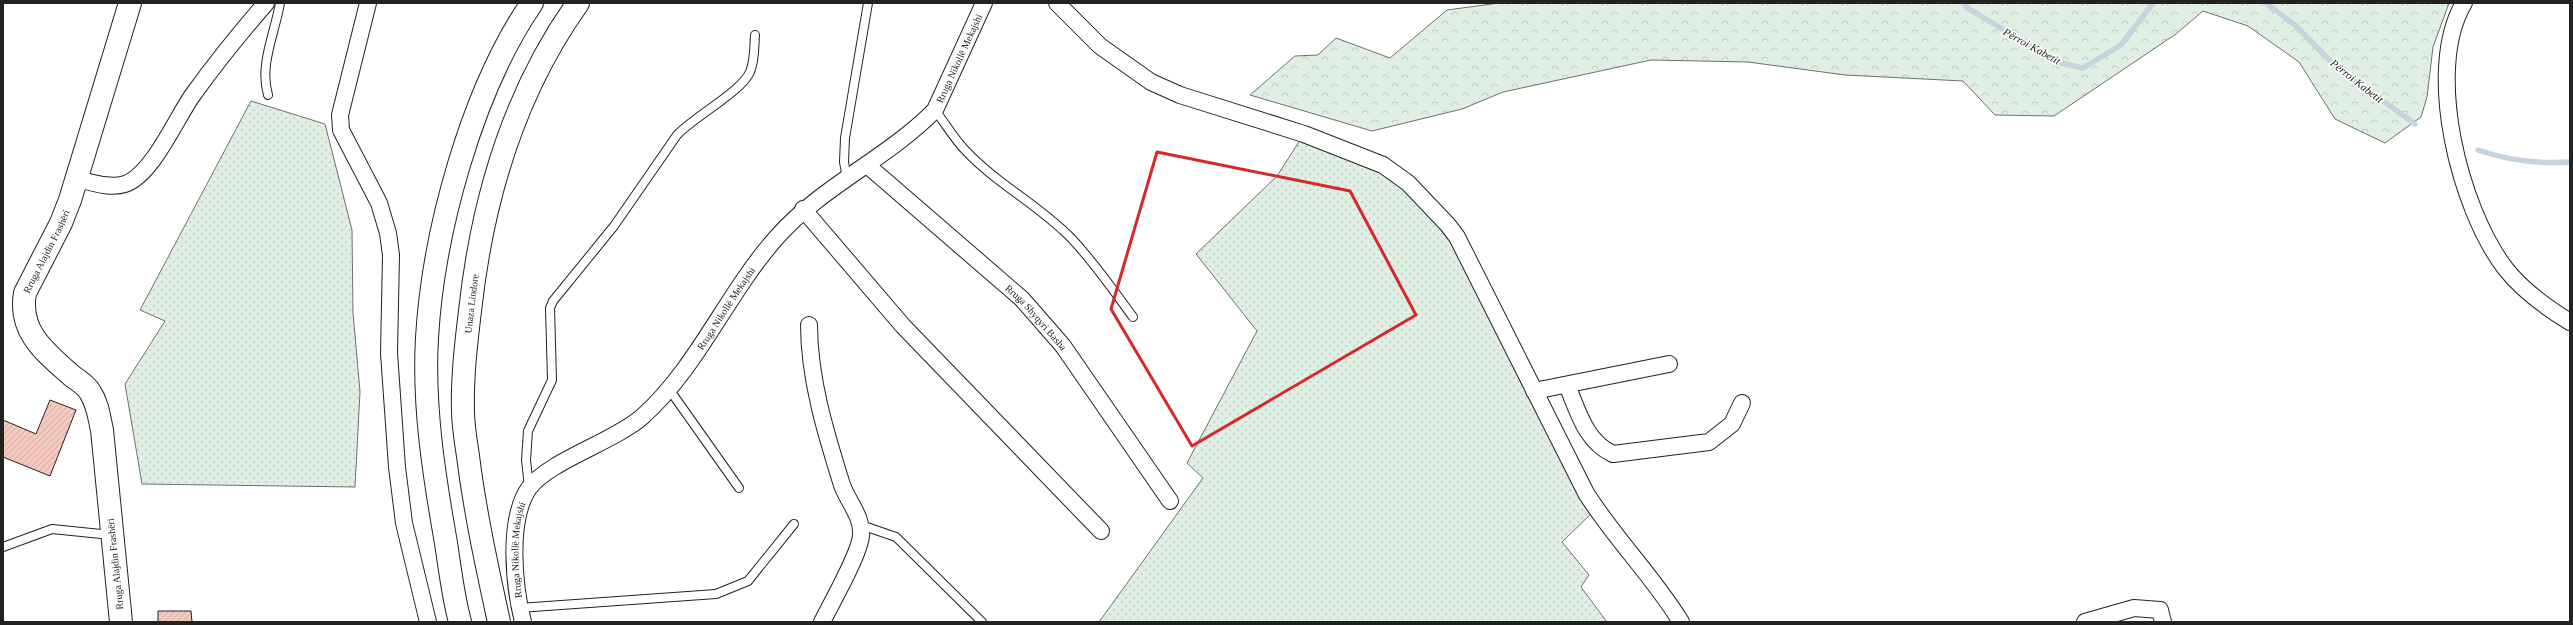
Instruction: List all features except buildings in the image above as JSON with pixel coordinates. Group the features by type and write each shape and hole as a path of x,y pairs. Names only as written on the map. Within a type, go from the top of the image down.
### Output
{"main road":[{"name":"Rruga Alajdin Frashëri","path":"121,622 102,430 97,406 90,391 38,344 28,328 24,311 25,293 61,224 77,179 130,3"},
{"path":"460,622 431,447 427,338 423,316 440,213 452,163 463,130 488,70 525,3"},
{"path":"427,338 435,272 462,152 481,101 505,49 532,3"},
{"name":"Unaza Lindore","path":"500,622 472,485 463,412 464,373 474,268 496,170 517,114 542,60 578,3"}],"street":[{"path":"77,179 111,186 124,184 136,178 146,168 192,96 266,3"},
{"path":"368,3 340,115 341,130 379,204 388,233 391,255 389,353 397,467 404,523 428,622"},
{"name":"Rruga Nikollë Mekajshi","path":"521,615 515,563 516,516 530,488 562,464 627,429 669,389 776,238 803,209 867,165 924,122 936,110 984,3"},
{"path":"1056,3 1100,46 1151,82 1180,95 1304,134 1367,157 1396,173 1448,225 1457,237 1566,457 1596,509 1663,593 1681,622"},
{"path":"2464,3 2452,37 2446,90 2447,117 2470,197 2484,233 2505,268 2531,294 2570,322"},
{"name":"Rruga Shyqyri Basha","path":"867,165 1022,299 1063,346 1170,501"},
{"path":"803,209 903,326 1101,531"},
{"path":"809,325 809,352 814,383 843,487 861,526 858,548 822,622"},
{"path":"1534,391 1669,364"},
{"path":"1567,384 1587,432 1601,448 1613,454 1709,442 1732,424 1742,403"},
{"path":"2085,622 2134,608 2160,610 2163,622"}],"lane":[{"path":"268,95 264,83 265,70 280,3"},
{"path":"847,179 844,162 845,138 868,3"},
{"path":"530,488 526,460 528,431 552,380 550,308 552,301 614,226 677,135 687,125 741,84 749,73 756,34"},
{"path":"936,110 969,155 1071,238 1090,259 1133,317"},
{"path":"669,389 739,488"},
{"path":"521,615 716,594 748,581 794,524"},
{"path":"861,526 896,537 982,622"},
{"path":"3,547 52,529 112,535"}],"highlighted area":[{"path":"1157,152 1350,191 1416,315 1192,446 1111,309"}],"green space":[{"path":"1499,3 2449,3 2433,47 2427,97 2421,117 2385,143 2335,119 2299,62 2248,26 2203,11 2176,34 2054,116 1995,115 1963,81 1845,75 1748,62 1651,60 1503,92 1462,109 1372,131 1250,95 1295,56 1318,55 1336,38 1390,58 1447,10"},
{"path":"251,101 325,124 352,230 353,313 360,392 355,487 142,484 125,384 165,321 140,310"},
{"path":"1304,134 1367,157 1448,225 1596,509 1562,542 1589,575 1581,587 1607,622 1099,622 1203,478 1187,463 1257,331 1196,254 1277,176"}],"waterway":[{"name":"Përroi Kabetit","path":"1964,3 1966,7 2057,62 2083,68 2121,45 2153,3"},
{"name":"Përroi Kabetit","path":"2266,3 2296,26 2335,66 2415,124"},
{"name":"Përroi Kabetit","path":"2478,150 2501,157 2523,161 2546,163 2570,162"}]}
